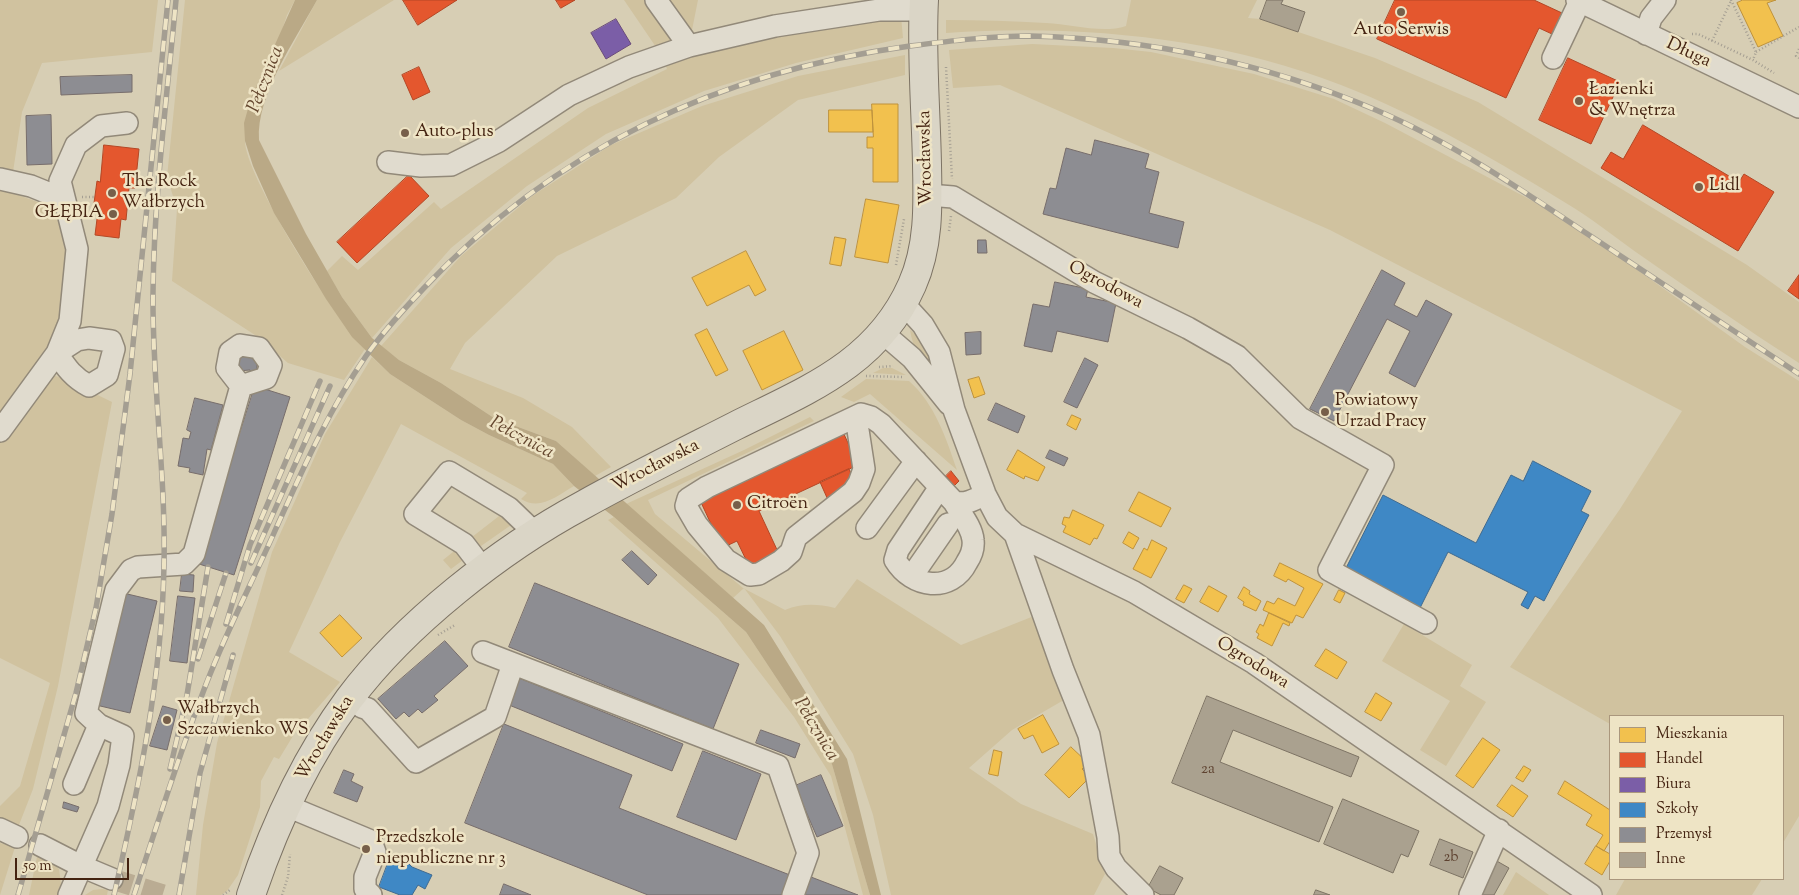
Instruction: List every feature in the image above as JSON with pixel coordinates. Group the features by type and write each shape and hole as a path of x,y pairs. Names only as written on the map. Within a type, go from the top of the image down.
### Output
{"main road":[{"name":"Wrocławska","path":"251,895 287,806 320,741 352,695 412,631 484,570 535,534 580,506 834,376 883,333 903,303 915,280 923,252 928,195 923,5"}],"street":[{"path":"656,0 689,46"},
{"path":"1646,34 1651,18 1664,0"},
{"path":"1553,58 1578,1"},
{"name":"Długa","path":"1578,1 1799,107"},
{"path":"388,162 421,166 451,165 499,141 569,95 629,67 689,46 775,26 923,5"},
{"path":"0,431 57,353 70,321 78,249 63,199 60,181 76,145 101,126 127,123"},
{"path":"0,179 31,186 63,199"},
{"name":"Ogrodowa","path":"928,195 953,197 1094,282 1188,328 1238,356 1300,418 1383,465 1329,570 1426,623"},
{"name":"Ogrodowa","path":"903,303 922,325 939,352 954,410 985,494 997,517 1015,534 1134,592 1254,663 1591,895"},
{"name":"Ogrodowa","path":"883,333 908,354 954,410"},
{"path":"69,895 108,806 120,765 123,736 99,726 86,712 116,590 131,570 138,567 184,564 194,554 241,386"},
{"path":"856,417 864,469 853,492 796,538 791,552 759,574 750,575 726,560 697,525 686,506 688,499 707,486 861,414 871,417 916,460 947,494 960,504 972,501 985,494"},
{"path":"867,528 916,460"},
{"path":"484,570 464,544 415,514 449,472 509,508 535,534"},
{"path":"947,494 974,539 970,556 963,570 950,582 928,583 901,570 895,560 898,550 947,494"},
{"path":"912,576 948,524"},
{"path":"1015,534 1063,670 1089,735 1108,837 1109,856 1116,868 1143,895"},
{"path":"484,652 778,766 808,853 793,895"},
{"path":"352,695 362,707 368,709 416,762 495,717 513,664"},
{"path":"74,784 99,726"},
{"path":"287,806 371,841 375,852 365,877 365,890 371,895"},
{"path":"1470,895 1498,830"},
{"path":"40,845 112,879"}],"path":[{"path":"1712,41 1731,1"},
{"path":"1731,1 1756,52"},
{"path":"1753,60 1756,52 1777,42 1799,27"},
{"path":"1799,49 1796,56 1799,58"},
{"path":"895,269 905,212"},
{"path":"865,376 911,377"},
{"path":"434,633 452,622"},
{"path":"432,641 455,625"},
{"path":"284,863 290,845"},
{"path":"282,895 288,877 290,851"}],"shaded area":[{"path":"0,0 158,0 152,52 42,63 22,112 10,192 57,209 70,248 72,276 57,337 0,421"},
{"path":"185,0 295,0 287,15 245,140 259,183 294,248 335,311 365,349 344,380 288,363 258,337 172,281 177,209 167,177"},
{"path":"317,0 394,0 279,71"},
{"path":"624,0 649,0 678,41 658,50"},
{"path":"664,0 698,0 691,35"},
{"path":"1131,0 1257,0 1248,18 1260,19 1375,58 1478,102 1747,265 1799,302 1799,363 1583,214 1546,191 1489,157 1431,126 1371,97 1341,85 1246,55 1146,38 1046,31 946,33 946,20 1056,24 1097,29 1117,28 1126,26"},
{"path":"901,16 903,38 796,63 704,91 606,134 527,186 451,248 372,338 342,297 327,271 342,256 358,270 434,202 441,209 588,108 667,69 664,60 776,33"},
{"path":"1032,44 1151,52 1254,74 1334,99 1385,123 1565,218 1745,347 1799,381 1799,816 1784,841 1784,715 1609,715 1609,723 1510,667 1620,509 1682,411 1330,230 1000,85 953,88 949,50"},
{"path":"905,55 905,75 798,100 719,157 676,198 557,256 465,343 450,369 523,398 572,427 611,467 595,476 556,441 494,418 441,383 399,360 381,346 461,256 532,196 611,145 702,106 798,76"},
{"path":"910,330 928,350 936,375 919,355 913,344"},
{"path":"372,357 390,374 461,420 553,464 574,486 548,501 542,503 528,502 521,499 527,493 401,424 340,542 289,652 340,682 307,720 299,726 279,759 274,757 261,781 260,807 238,875 227,891 221,895 196,895 203,825 217,743 272,552 325,434"},
{"path":"883,368 892,368 906,375 873,373"},
{"path":"50,374 67,380 112,402 58,686 33,789 17,830 0,822 0,806 20,786 50,683 0,658 0,442"},
{"path":"866,379 909,381 918,390 939,422 957,470 870,394 854,402 841,397"},
{"path":"810,417 814,421 648,500 655,514 744,588 733,598 626,504 744,450"},
{"path":"503,513 514,523 481,546 476,544 472,537"},
{"path":"614,517 746,632 831,761 870,895 863,895 831,776 794,717 718,618 608,520"},
{"path":"458,548 463,560 451,569 443,560"},
{"path":"857,579 961,645 1034,616 1069,697 1012,730 969,768 1021,804 1093,834 1105,874 1094,895 891,895 873,815 853,754 780,636 745,589 785,610 797,606 810,605 835,608"},
{"path":"1404,624 1472,665 1460,686 1486,702 1446,766 1420,750 1450,701 1382,661"},
{"path":"0,843 15,847 0,895"},
{"path":"38,852 59,869 61,884 57,895 29,895"},
{"path":"1516,872 1549,895 1503,895"},
{"path":"1624,880 1761,880 1752,895 1616,895"},
{"path":"93,890 108,890 107,895 85,895"}],"water":[{"name":"Pełcznica","path":"295,0 317,0 270,86 260,123 259,140 306,234 342,297 372,338 399,360 441,383 494,418 556,441 764,625 847,759 881,895 870,895 831,761 746,632 614,517 574,486 553,464 461,420 390,374 352,337 326,299 274,213 253,166 245,141 244,123 251,98"}],"building: Mieszkania":[{"path":"1743,0 1776,0 1767,3 1783,36 1758,47 1737,3"},
{"path":"872,104 898,104 898,182 873,182 873,148 867,148 867,137 873,137"},
{"path":"829,110 872,110 873,132 829,132"},
{"path":"866,199 899,205 888,263 855,257"},
{"path":"835,237 846,239 841,266 830,264"},
{"path":"746,251 766,290 755,296 749,285 707,306 692,278"},
{"path":"707,329 728,370 716,376 695,335"},
{"path":"784,331 803,370 762,390 743,351"},
{"path":"979,377 985,394 974,398 968,380"},
{"path":"1072,415 1081,419 1076,430 1067,425"},
{"path":"1018,450 1045,467 1038,481 1025,476 1024,479 1007,470"},
{"path":"1139,492 1171,508 1161,527 1129,511"},
{"path":"1073,510 1104,525 1097,539 1094,538 1090,545 1063,532 1066,526 1062,524 1064,517 1069,518"},
{"path":"1129,532 1139,538 1133,549 1123,543"},
{"path":"1152,540 1167,548 1151,578 1133,569 1144,548 1147,550"},
{"path":"1280,563 1323,584 1303,618 1296,615 1292,623 1263,610 1267,601 1274,604 1278,598 1295,606 1304,588 1288,579 1286,582 1274,576"},
{"path":"1184,585 1192,589 1184,603 1176,599"},
{"path":"1209,586 1227,596 1218,612 1200,602"},
{"path":"1244,587 1250,591 1249,594 1261,601 1256,611 1243,605 1244,602 1238,598"},
{"path":"1339,590 1345,593 1340,603 1334,600"},
{"path":"1269,613 1290,623 1289,626 1283,623 1272,646 1257,638 1259,634 1256,632 1260,624 1263,626"},
{"path":"340,615 362,638 342,657 320,633"},
{"path":"1326,649 1347,662 1337,679 1315,666"},
{"path":"1376,693 1392,703 1381,721 1365,712"},
{"path":"1043,715 1059,744 1042,753 1033,735 1024,739 1018,729"},
{"path":"1483,738 1500,750 1473,788 1456,776"},
{"path":"1071,747 1088,763 1082,769 1090,777 1069,798 1045,775"},
{"path":"994,750 1002,752 998,776 989,774"},
{"path":"1524,766 1531,770 1523,782 1516,778"},
{"path":"1565,781 1609,809 1609,843 1604,851 1596,846 1603,835 1586,825 1592,815 1558,794"},
{"path":"1512,785 1528,796 1513,817 1497,806"},
{"path":"1596,846 1609,853 1609,863 1602,875 1585,864"}],"building: Handel":[{"path":"403,0 457,0 418,25"},
{"path":"556,0 575,0 561,8"},
{"path":"1395,0 1534,0 1562,13 1552,34 1539,28 1506,98 1377,39"},
{"name":"Łazienki & Wnętrza","path":"1568,58 1620,82 1591,144 1539,120"},
{"path":"419,67 430,92 413,100 402,75"},
{"name":"Lidl","path":"1643,125 1739,182 1744,174 1774,192 1738,251 1601,168 1611,152 1623,159"},
{"name":"The Rock Wałbrzych","path":"104,145 139,149 135,188 129,188 126,220 121,219 119,238 95,235 99,203 94,203 97,181 100,182"},
{"path":"409,175 429,196 357,263 337,242"},
{"path":"1799,275 1799,299 1788,291"},
{"name":"Citroën","path":"843,432 858,465 759,511 779,554 750,568 737,541 722,548 699,498"},
{"path":"849,469 854,480 844,485 847,491 828,500 820,482"},
{"path":"951,471 959,481 954,486 946,476"}],"building: Biura":[{"path":"616,19 631,44 606,59 591,33"}],"building: Szkoły":[{"path":"1533,461 1591,491 1581,511 1589,515 1544,601 1535,596 1528,609 1521,605 1528,592 1448,552 1420,608 1345,570 1383,495 1476,543 1511,475 1523,481"},
{"path":"390,858 401,862 405,860 412,867 432,875 425,889 418,885 412,895 400,895 379,887"}],"building: Przemysł":[{"path":"132,75 132,92 61,95 60,77"},
{"path":"51,115 52,164 27,165 26,116"},
{"path":"1095,140 1149,154 1145,168 1159,172 1149,213 1184,222 1178,248 1043,214 1050,188 1056,189 1066,148 1091,155"},
{"path":"978,240 986,240 987,253 978,253"},
{"path":"1382,270 1405,283 1394,305 1417,317 1426,300 1452,314 1415,387 1389,373 1410,331 1387,319 1334,421 1310,409"},
{"path":"1055,282 1088,289 1086,297 1116,303 1108,342 1057,331 1052,352 1024,346 1033,304 1049,307"},
{"path":"981,332 981,354 966,355 965,333"},
{"path":"257,355 257,373 250,373 250,370 237,371 237,356"},
{"path":"1085,358 1098,365 1077,408 1064,402"},
{"path":"255,386 290,397 234,575 199,564"},
{"path":"195,398 223,405 211,450 207,449 203,475 189,472 190,468 178,466 183,438 189,439 191,432 187,430"},
{"path":"996,403 1025,416 1018,433 988,420"},
{"path":"1050,450 1068,458 1064,466 1046,458"},
{"path":"632,551 657,575 648,585 622,560"},
{"path":"182,574 194,575 193,592 180,591"},
{"path":"535,583 739,664 713,729 509,647"},
{"path":"123,593 157,601 130,713 96,705"},
{"path":"178,596 195,598 187,663 170,661"},
{"path":"445,641 468,666 434,696 438,700 422,713 418,709 409,717 404,712 396,719 378,699"},
{"path":"519,678 683,744 672,771 509,705"},
{"name":"Wałbrzych Szczawienko WS","path":"163,706 177,710 167,750 150,746"},
{"path":"504,724 632,775 619,808 795,877 788,895 648,895 465,823"},
{"path":"761,730 800,744 795,758 756,743"},
{"path":"703,751 761,774 736,840 677,817"},
{"path":"344,770 354,774 351,781 363,787 357,802 334,793"},
{"path":"821,775 843,826 817,837 795,786"},
{"path":"64,802 79,807 77,812 63,808"},
{"path":"811,877 858,895 804,895"},
{"path":"504,884 531,895 500,895"}],"building: Inne":[{"path":"1267,0 1283,0 1281,4 1305,12 1298,32 1260,19"},
{"path":"1207,696 1359,757 1351,777 1233,730 1220,762 1333,807 1319,842 1172,783"},
{"path":"1343,799 1419,831 1408,857 1401,854 1393,873 1324,844"},
{"path":"1440,839 1473,852 1463,878 1430,865"},
{"path":"1495,860 1509,868 1494,895 1483,895 1478,892"},
{"path":"1160,866 1183,878 1174,895 1161,895 1148,888"},
{"path":"1316,890 1330,895 1314,895"}],"tunnel":[{"path":"112,879 163,895"}],"railway":[{"path":"18,895 76,693 96,608 112,514 130,374 168,0"},
{"path":"114,895 148,731 159,648 162,607 164,531 153,327 153,293 158,183 176,0"},
{"path":"134,895 184,745 227,634 327,420 352,377 379,338 423,289 474,239 528,195 585,157 645,124 707,97 772,75 840,58 910,46 985,38 1031,36 1076,38 1164,48 1207,56 1292,79 1376,110 1458,151 1535,199 1799,374"},
{"path":"226,624 250,545 320,381"},
{"path":"251,563 330,386"},
{"path":"170,769 187,695 208,567"},
{"path":"198,659 226,573"},
{"path":"179,895 200,773 233,655"}],"place":[{"name":"Auto Serwis","path":"1401,12"},
{"name":"Łazienki & Wnętrza","path":"1579,101"},
{"name":"Auto-plus","path":"405,133"},
{"name":"Lidl","path":"1699,187"},
{"name":"The Rock Wałbrzych","path":"112,193"},
{"name":"GŁĘBIA","path":"113,214"},
{"name":"Powiatowy Urzad Pracy","path":"1325,412"},
{"name":"Citroën","path":"737,505"},
{"name":"Wałbrzych Szczawienko WS","path":"167,720"},
{"name":"Przedszkole niepubliczne nr 3","path":"366,849"}]}
